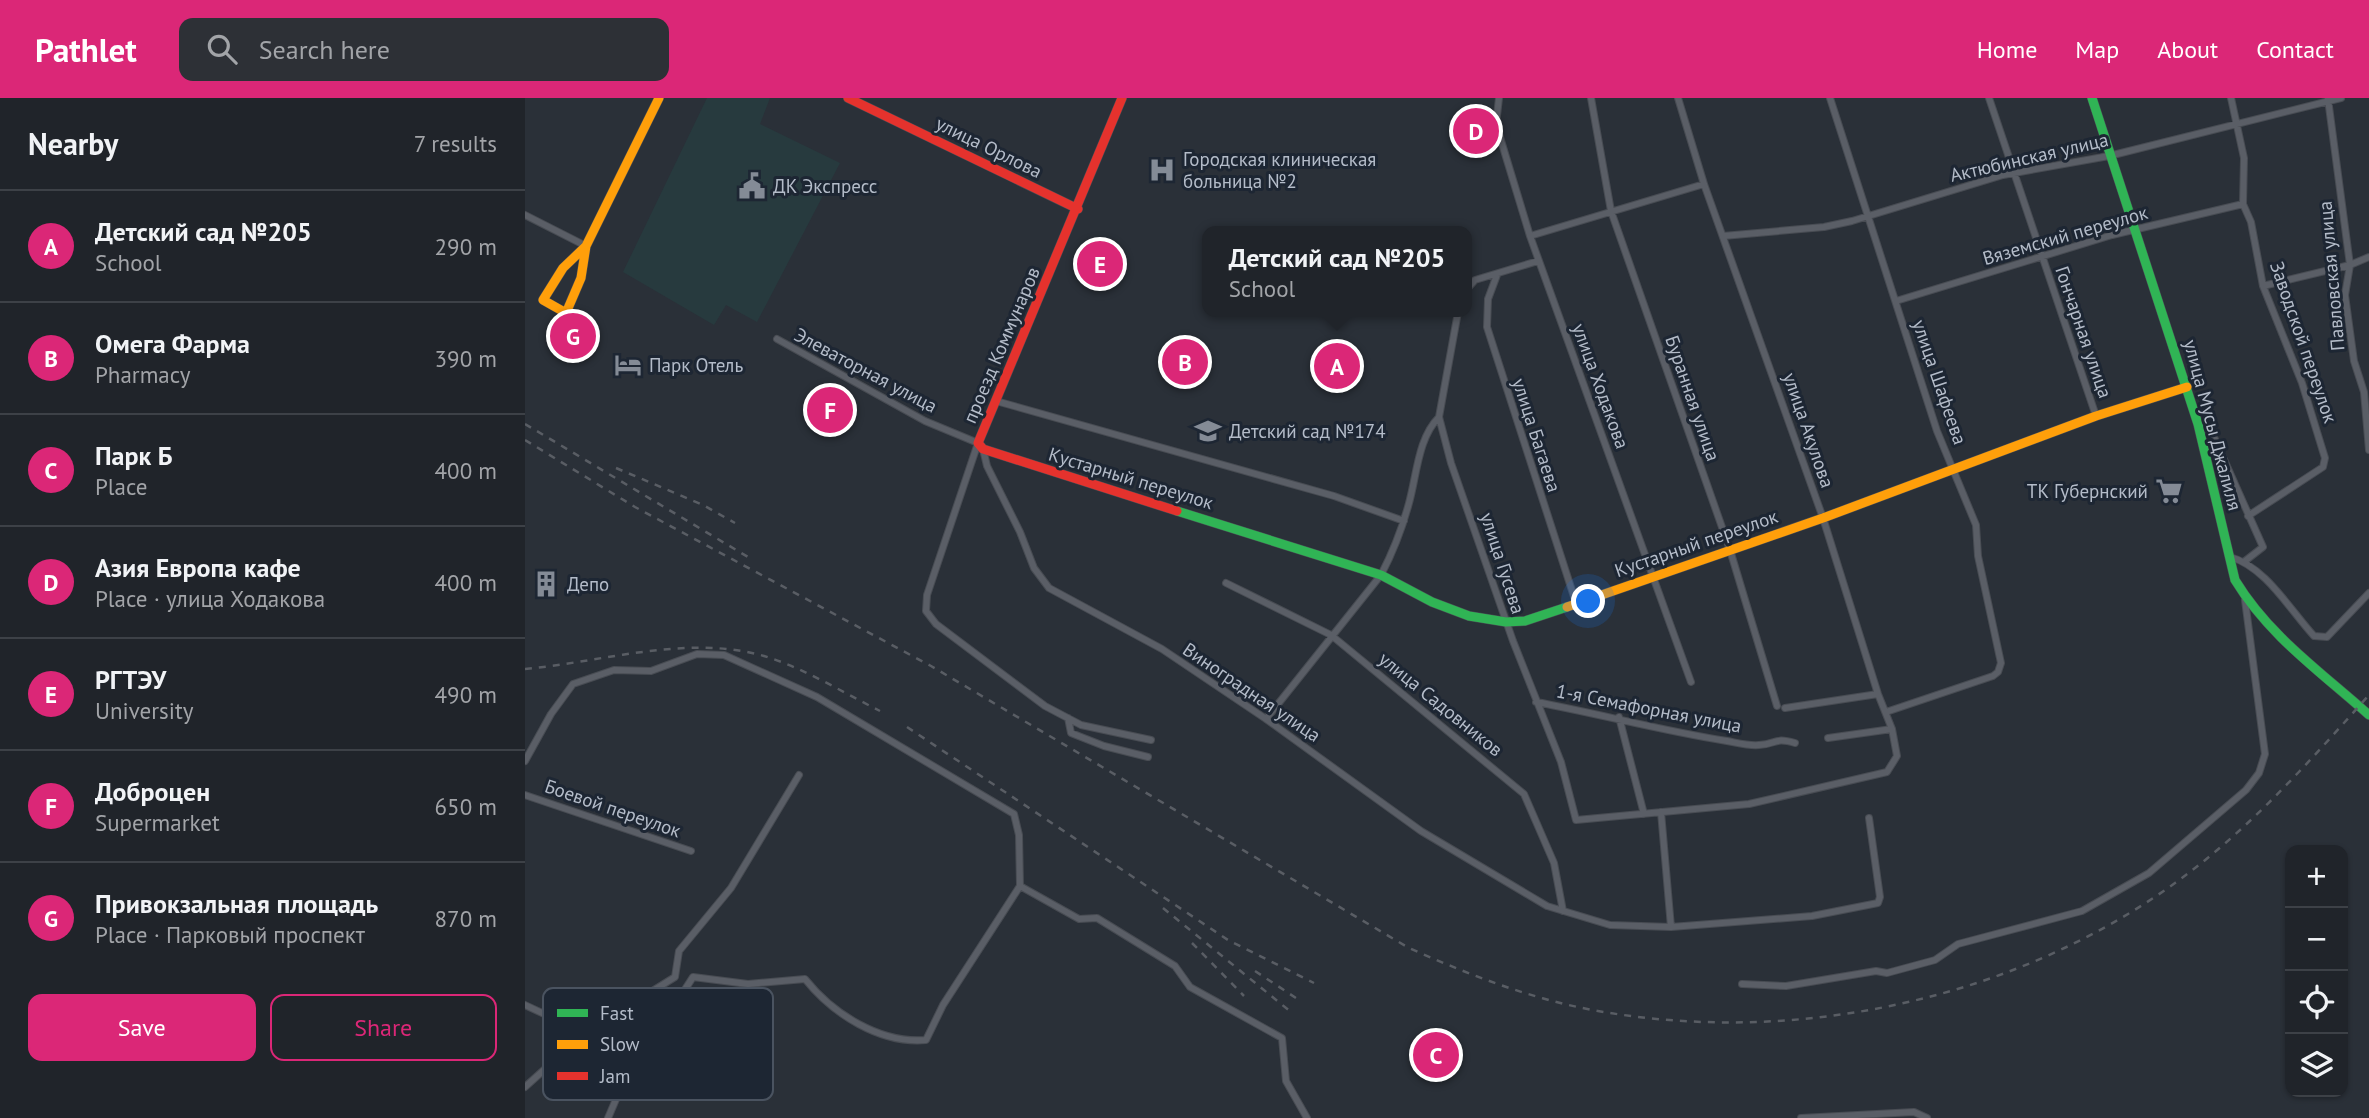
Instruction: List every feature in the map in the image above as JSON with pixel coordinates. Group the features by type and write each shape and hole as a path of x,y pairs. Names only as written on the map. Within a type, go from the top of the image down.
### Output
{"street":[{"path":"586,246 563,268 543,300 566,313 581,278 586,246 659,98"},
{"name":"улица Орлова","path":"848,98 1078,209"},
{"name":"проезд Коммунаров","path":"1068,718 1023,690 936,624 926,611 931,579 996,401 1122,98"},
{"name":"улица Ходакова","path":"1499,98 1496,124 1538,261 1691,682"},
{"name":"Буранная улица","path":"1591,98 1611,211 1730,550 1777,706"},
{"name":"улица Акулова","path":"1661,812 1749,804 1887,772 1897,756 1892,729 1878,694 1823,517 1704,184 1678,98"},
{"name":"улица Шафеева","path":"1830,98 1937,431 1976,525 1978,556 2001,663 1998,672 1993,676 1886,712"},
{"name":"Гончарная улица","path":"1989,98 2096,416"},
{"name":"улица Мусы Джалиля","path":"2092,98 2198,424 2235,580 2245,599 2274,634 2369,715"},
{"name":"Заводской переулок","path":"2231,98 2244,158 2243,204 2251,222 2263,286 2302,383 2325,458 2323,467 2248,516"},
{"name":"Актюбинская улица","path":"1723,236 1824,227 2013,173 2109,156 2341,98"},
{"name":"Павловская улица","path":"2328,100 2350,265 2345,295 2354,361 2367,391 2369,450"},
{"path":"1530,236 1704,184"},
{"name":"Вяземский переулок","path":"1896,301 2112,235 2243,204"},
{"path":"525,215 586,246"},
{"path":"2263,286 2350,265 2369,257"},
{"path":"1472,283 1475,280 1538,261"},
{"name":"улица Багаева","path":"1497,275 1488,299 1487,327 1576,603"},
{"name":"улица Гусева","path":"1457,317 1439,417 1451,463 1507,624 1560,762 1576,820 1644,814"},
{"name":"Элеваторная улица","path":"777,339 925,421 981,446"},
{"name":"Кустарный переулок","path":"981,446 1381,575 1420,597 1447,608 1507,624 1730,550 2096,416 2187,387"},
{"path":"996,401 1334,496 1403,521"},
{"path":"1266,719 1381,575 1395,548 1427,429 1439,417"},
{"path":"2198,424 2213,435 2263,547 2245,561"},
{"name":"Виноградная улица","path":"981,446 986,466 1020,532 1034,568 1049,588 1162,649 1266,719 1421,831 1547,906 1610,925 1671,927 1812,916 1878,903 1880,897 1869,818"},
{"path":"2230,557 2245,561 2314,636 2327,637 2369,593"},
{"name":"улица Садовников","path":"1226,583 1331,635 1524,794 1554,863 1563,911"},
{"path":"1742,984 1786,986 1876,971 1887,973 1935,960 1958,944 2082,911 2149,873 2246,790 2259,774 2265,754 2263,726 2245,599"},
{"path":"526,757 551,714 573,684 614,670 651,671 697,654 724,654 817,696 1014,814 1019,835 1020,886 943,1005 932,1033 926,1040 893,1039 838,1013 805,979 748,984 675,977 657,988"},
{"path":"1786,708 1878,694"},
{"name":"1-я Семафорная улица","path":"1536,702 1619,717 1682,734 1747,744 1761,745 1777,739 1795,743"},
{"path":"1619,717 1644,814 1661,812 1671,927"},
{"path":"1068,718 1081,725 1151,740"},
{"path":"1068,718 1071,733 1104,746 1148,757"},
{"path":"1828,738 1892,729"},
{"path":"675,977 679,951 731,888 799,775"},
{"name":"Боевой переулок","path":"525,795 691,851"},
{"path":"1020,886 1079,919 1097,918 1175,967 1190,986 1282,1038 1286,1081 1307,1118"},
{"path":"686,988 693,977"},
{"path":"525,1005 543,1013"},
{"path":"525,1087 543,1071"},
{"path":"607,1118 615,1100"},
{"path":"1801,1118 1915,1112 1927,1118"}],"green space":[{"path":"707,98 770,98 760,124 840,163 757,322 726,305 714,325 623,272"}],"railway":[{"path":"525,424 753,560"},
{"path":"525,440 635,507 931,666 1409,948 1505,986 1604,1012 1678,1021 1753,1022 1828,1016 1902,1003 1975,983 2045,957 2112,923 2175,883 2228,841 2277,794 2369,695"},
{"path":"616,468 703,505 735,523"},
{"path":"525,669 675,649 735,650 764,656 794,667 880,711"},
{"path":"907,727 1228,940 1314,983"},
{"path":"1163,908 1291,1012"},
{"path":"1192,943 1244,996"},
{"path":"1255,971 1296,998"}],"traffic: fast":[{"path":"2092,98 2198,424 2235,580 2280,636 2369,715"},
{"path":"1177,511 1381,575 1432,602 1469,616 1506,622 1525,621 1567,607"}],"traffic: slow":[{"path":"586,246 581,278 566,313 543,300 563,268 586,246 659,98"},
{"path":"1567,607 1823,518 2096,416 2187,387"}],"traffic: jam":[{"path":"848,98 1078,209"},
{"path":"1122,98 978,443 983,449 1177,511"}],"place":[{"name":"Азия Европа кафе","path":"1476,131"},
{"name":"Городская клиническая больница №2","path":"1162,170"},
{"name":"ДК Экспресс","path":"752,186"},
{"name":"РГТЭУ","path":"1100,264"},
{"name":"Привокзальная площадь","path":"573,336"},
{"name":"Омега Фарма","path":"1185,362"},
{"name":"Парк Отель","path":"628,365"},
{"name":"Детский сад №205","path":"1337,366"},
{"name":"Доброцен","path":"830,410"},
{"name":"Детский сад №174","path":"1208,431"},
{"name":"ТК Губернский","path":"2169,491"},
{"name":"Депо","path":"546,584"},
{"name":"Парк Б","path":"1436,1055"}]}
